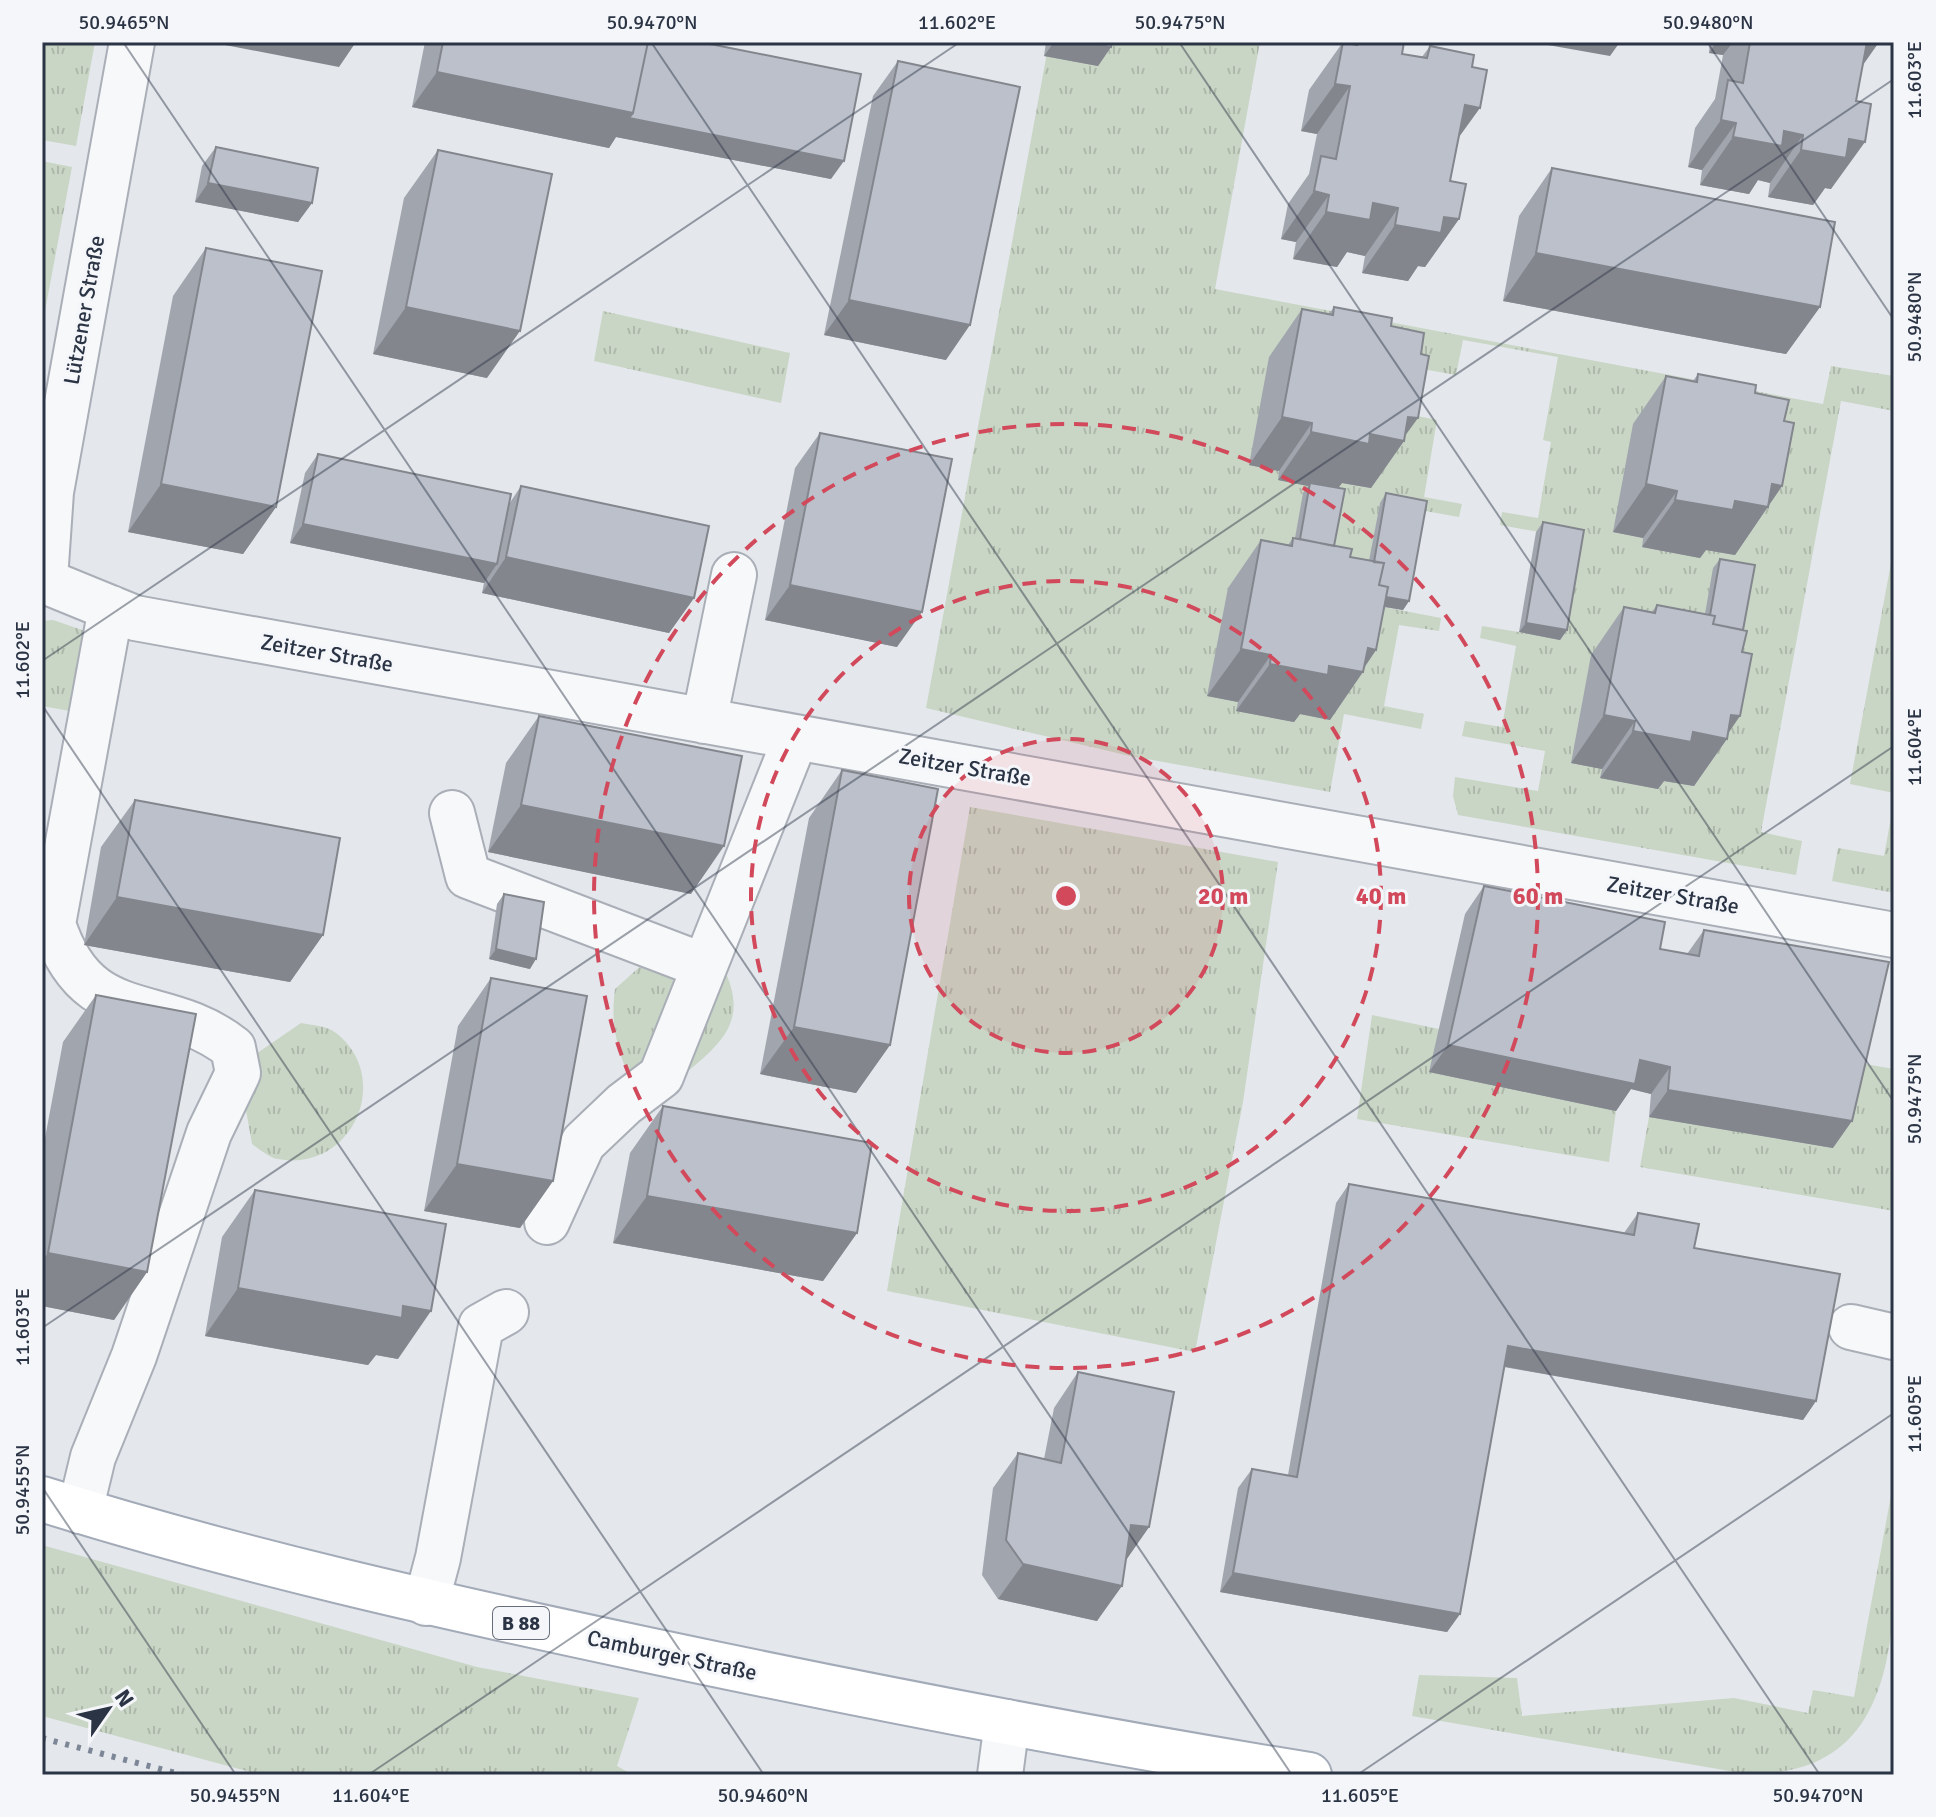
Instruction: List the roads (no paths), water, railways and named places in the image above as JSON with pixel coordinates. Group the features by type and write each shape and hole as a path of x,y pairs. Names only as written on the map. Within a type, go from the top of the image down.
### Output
{"main road":[{"name":"Camburger Straße","path":"61,1505 257,1561 426,1603 1233,1769 1309,1775"}],"street":[{"name":"Lützener Straße","path":"44,579 51,492 132,42"},
{"path":"704,721 734,575"},
{"name":"Zeitzer Straße","path":"44,579 135,618 1894,935"},
{"path":"61,1505 93,1457 134,1356 209,1133 238,1073 233,1048 210,1030 111,1000 80,978 62,950 53,924 111,608"},
{"path":"547,1222 583,1143 624,1104 661,1076 704,966 722,930 796,737"},
{"path":"452,813 468,876 704,966"},
{"path":"426,1603 438,1558 481,1326 506,1312"},
{"path":"1851,1327 1894,1337"},
{"path":"1000,1775 1007,1722"}],"railway":[{"path":"42,1738 183,1775"}]}
